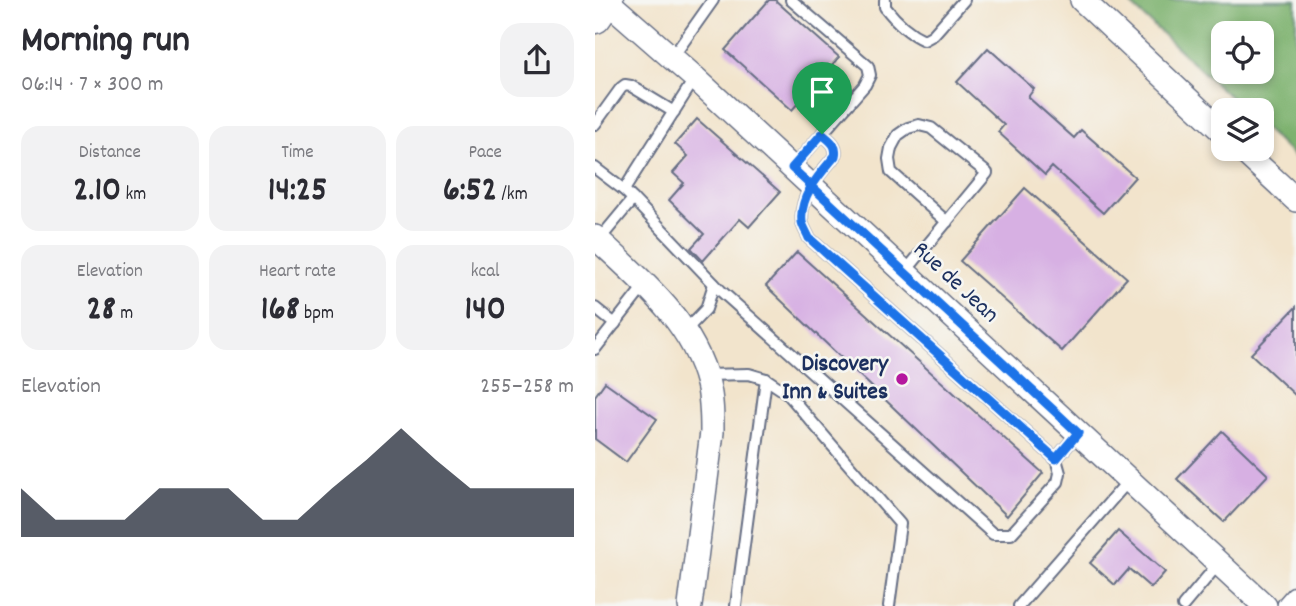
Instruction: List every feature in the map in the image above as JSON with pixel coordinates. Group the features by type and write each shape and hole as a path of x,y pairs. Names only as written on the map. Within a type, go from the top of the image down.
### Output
{"main road":[{"path":"595,17 607,0"}],"street":[{"name":"Rue de Jean","path":"607,0 695,78 1265,606"},
{"path":"1081,0 1211,121"},
{"path":"1254,161 1296,200"},
{"path":"597,238 678,320 691,340 705,375 712,405 712,432 690,606"},
{"path":"1289,606 1296,598"}],"lane":[{"path":"672,58 713,0"},
{"path":"791,0 868,66 870,75 865,85 792,168"},
{"path":"885,0 885,7 894,18 914,36 924,40 933,36 964,0"},
{"path":"624,190 695,78"},
{"path":"595,124 625,85 674,112"},
{"path":"905,272 947,222 987,173 931,128 919,125 908,128 898,135 891,148 891,172 947,222"},
{"path":"595,168 624,190 714,284 993,534 1011,534 1058,482 1060,473 1056,459 809,238 802,223 803,206 811,185 835,156 836,150 834,144 822,134"},
{"path":"597,238 633,199"},
{"path":"685,331 706,309 714,284"},
{"path":"595,349 645,285"},
{"path":"595,308 615,324"},
{"path":"705,375 749,374 767,379 787,393 900,524 889,606"},
{"path":"736,606 767,379"},
{"path":"1056,459 1078,433"},
{"path":"1019,606 1129,480"},
{"path":"1183,606 1219,563"}],"green space":[{"path":"1126,0 1296,0 1296,158 1274,137 1274,98 1231,98 1216,84 1274,84 1274,21 1211,21 1211,79"}],"building":[{"path":"769,0 775,0 839,57 792,110 725,50"},
{"path":"988,48 1034,89 1028,97 1074,138 1081,130 1135,177 1103,213 1052,167 1045,175 998,132 1004,125 957,82"},
{"path":"697,119 780,192 749,227 740,219 703,261 691,248 704,234 669,200 684,183 673,173 688,156 675,144"},
{"path":"1025,188 1127,278 1062,351 960,261"},
{"name":"Discovery Inn & Suites","path":"797,252 1043,473 1007,516 766,286"},
{"path":"1296,307 1296,396 1251,354"},
{"path":"605,382 657,419 626,462 595,439 595,396"},
{"path":"1222,431 1268,475 1224,522 1177,479"},
{"path":"1118,531 1165,572 1151,588 1129,569 1115,585 1090,563"}],"place":[{"name":"Discovery Inn & Suites","path":"902,379"}],"route":[{"path":"822,134 792,168 811,185 905,272 1078,433 1056,459 809,238 802,223 803,206 811,185 835,156 836,150 834,144 822,134"}]}
